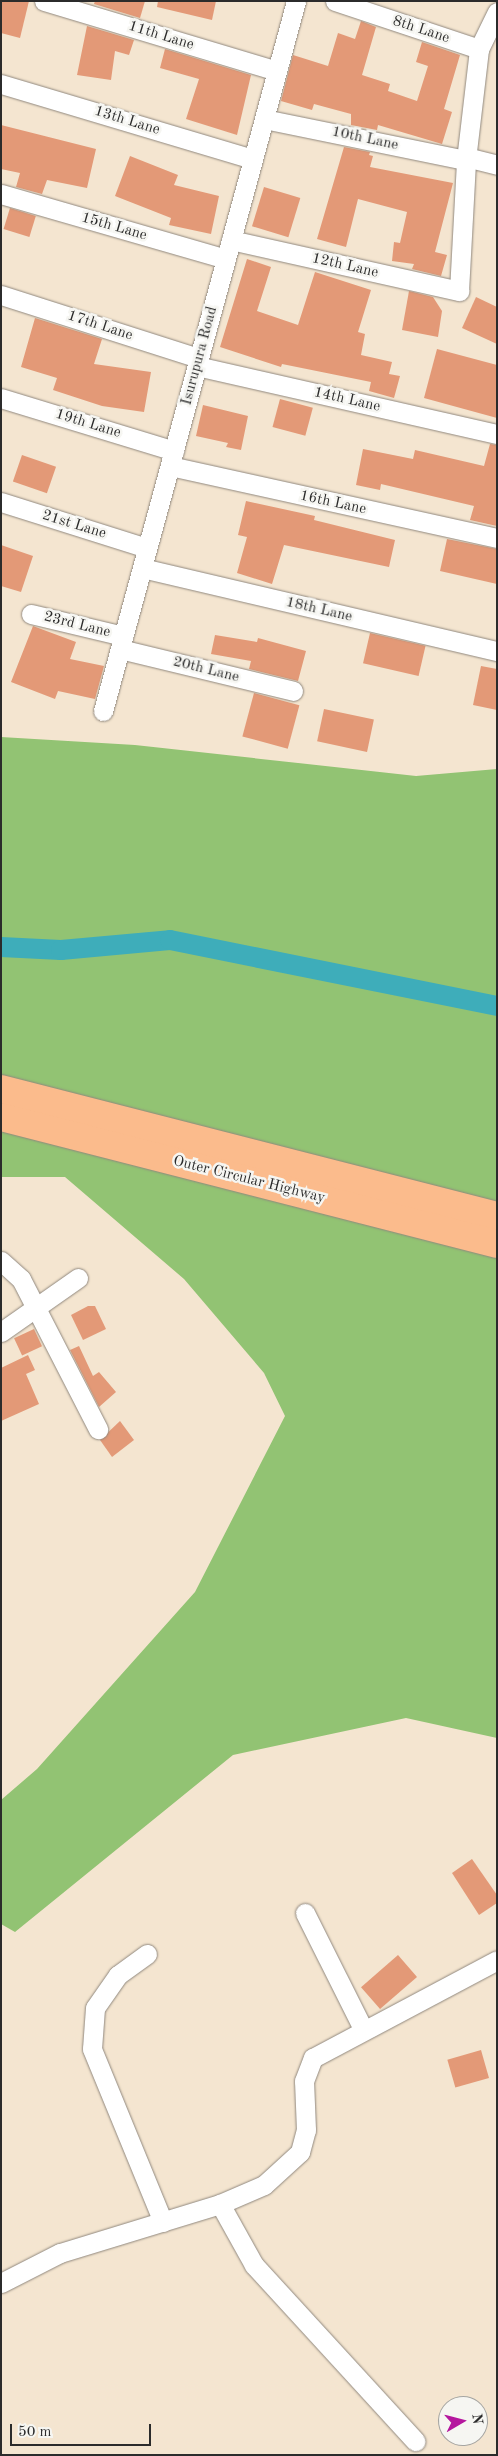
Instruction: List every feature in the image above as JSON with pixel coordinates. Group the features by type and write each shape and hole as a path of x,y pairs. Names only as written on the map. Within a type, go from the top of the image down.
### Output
{"highway":[{"name":"Outer Circular Highway","path":"1,1089 497,1216"},
{"name":"Outer Circular Highway","path":"1,1117 497,1244"}],"street":[{"name":"11th Lane","path":"44,1 277,71"},
{"name":"Isurupura Road","path":"103,711 296,1"},
{"name":"8th Lane","path":"335,1 479,49"},
{"path":"466,159 479,49 497,12"},
{"name":"13th Lane","path":"1,84 253,159"},
{"name":"10th Lane","path":"264,119 497,165"},
{"name":"12th Lane","path":"231,240 459,291 466,159"},
{"name":"15th Lane","path":"1,194 226,259"},
{"name":"17th Lane","path":"1,295 198,362"},
{"name":"14th Lane","path":"198,362 497,434"},
{"name":"19th Lane","path":"1,398 172,459"},
{"name":"16th Lane","path":"172,459 497,538"},
{"name":"21st Lane","path":"1,502 147,548"},
{"name":"18th Lane","path":"142,568 497,651"},
{"name":"23rd Lane","path":"31,614 122,643"},
{"name":"20th Lane","path":"122,643 293,691"},
{"path":"1,1261 21,1279 35,1310 98,1429"},
{"path":"1,1332 35,1310 78,1278"},
{"path":"305,1913 363,2029"},
{"path":"147,1954 118,1975 95,2008 92,2049 163,2222"},
{"path":"1,2283 60,2253 220,2204 264,2184 300,2152 306,2130 304,2081 314,2058 363,2029 497,1960"},
{"path":"220,2204 254,2265 415,2441"}],"green space":[{"path":"1,737 135,745 416,776 497,769 497,1738 406,1718 233,1755 15,1932 1,1924 1,1800 37,1769 195,1592 285,1416 264,1373 184,1279 65,1177 1,1177"}],"building":[{"path":"1,1 29,1 20,38 1,33"},
{"path":"95,1 145,1 140,18 94,4"},
{"path":"158,1 216,1 212,20 157,7"},
{"path":"361,21 376,27 362,75 390,84 388,91 417,101 428,66 416,62 422,42 460,55 444,109 452,112 442,144 378,125 377,130 351,125 351,114 314,104 312,110 281,101 293,55 328,66 338,33 355,39"},
{"path":"87,26 134,40 129,55 115,51 111,80 77,75"},
{"path":"165,49 251,75 237,135 186,119 199,79 160,68"},
{"path":"1,125 96,149 87,188 47,180 42,194 16,187 20,173 1,169"},
{"path":"344,147 370,152 369,155 373,156 370,167 453,183 435,252 447,255 441,276 412,269 414,264 392,261 394,242 400,243 407,212 358,199 346,247 317,239"},
{"path":"130,156 178,175 174,185 219,196 211,234 169,225 171,218 115,196"},
{"path":"264,187 300,198 288,237 252,226"},
{"path":"10,208 36,216 29,237 4,229"},
{"path":"247,259 271,267 257,311 298,325 315,272 371,290 358,332 365,334 361,355 392,362 389,374 400,376 394,398 369,391 371,382 282,364 281,367 220,347"},
{"path":"409,291 433,297 442,311 438,337 402,330"},
{"path":"476,297 497,307 497,344 462,328"},
{"path":"35,318 102,339 94,364 151,372 144,412 102,406 53,390 57,378 21,367"},
{"path":"437,349 497,365 497,418 424,398"},
{"path":"280,399 313,408 305,436 272,427"},
{"path":"203,405 248,416 241,450 226,447 228,443 196,436"},
{"path":"490,444 497,445 497,526 470,520 474,506 381,484 380,490 356,485 363,449 413,459 415,450 484,466"},
{"path":"22,455 56,467 47,493 13,481"},
{"path":"246,501 315,516 314,520 395,540 389,567 284,545 272,584 237,573 247,537 238,535"},
{"path":"447,539 497,549 497,584 440,571"},
{"path":"1,545 33,556 21,592 1,586"},
{"path":"33,626 76,642 70,659 104,666 95,699 58,691 55,699 11,682"},
{"path":"370,633 426,646 419,676 363,663"},
{"path":"215,635 257,642 258,638 306,651 298,681 249,669 251,661 211,654"},
{"path":"481,666 497,669 497,710 473,705"},
{"path":"254,693 299,705 288,749 242,736"},
{"path":"324,709 374,720 367,752 317,741"},
{"path":"88,1306 95,1306 106,1329 83,1340 71,1315"},
{"path":"34,1329 42,1346 22,1356 14,1338"},
{"path":"79,1346 93,1376 99,1372 116,1392 99,1407 70,1350"},
{"path":"28,1355 35,1370 26,1374 39,1404 1,1421 1,1368"},
{"path":"120,1421 134,1440 112,1457 100,1440"},
{"path":"472,1859 497,1895 497,1903 479,1915 452,1873"},
{"path":"398,1955 417,1977 380,2009 361,1987"},
{"path":"481,2050 489,2078 455,2088 447,2060"}],"waterway":[{"path":"1,947 61,950 170,940 497,1006"}]}
